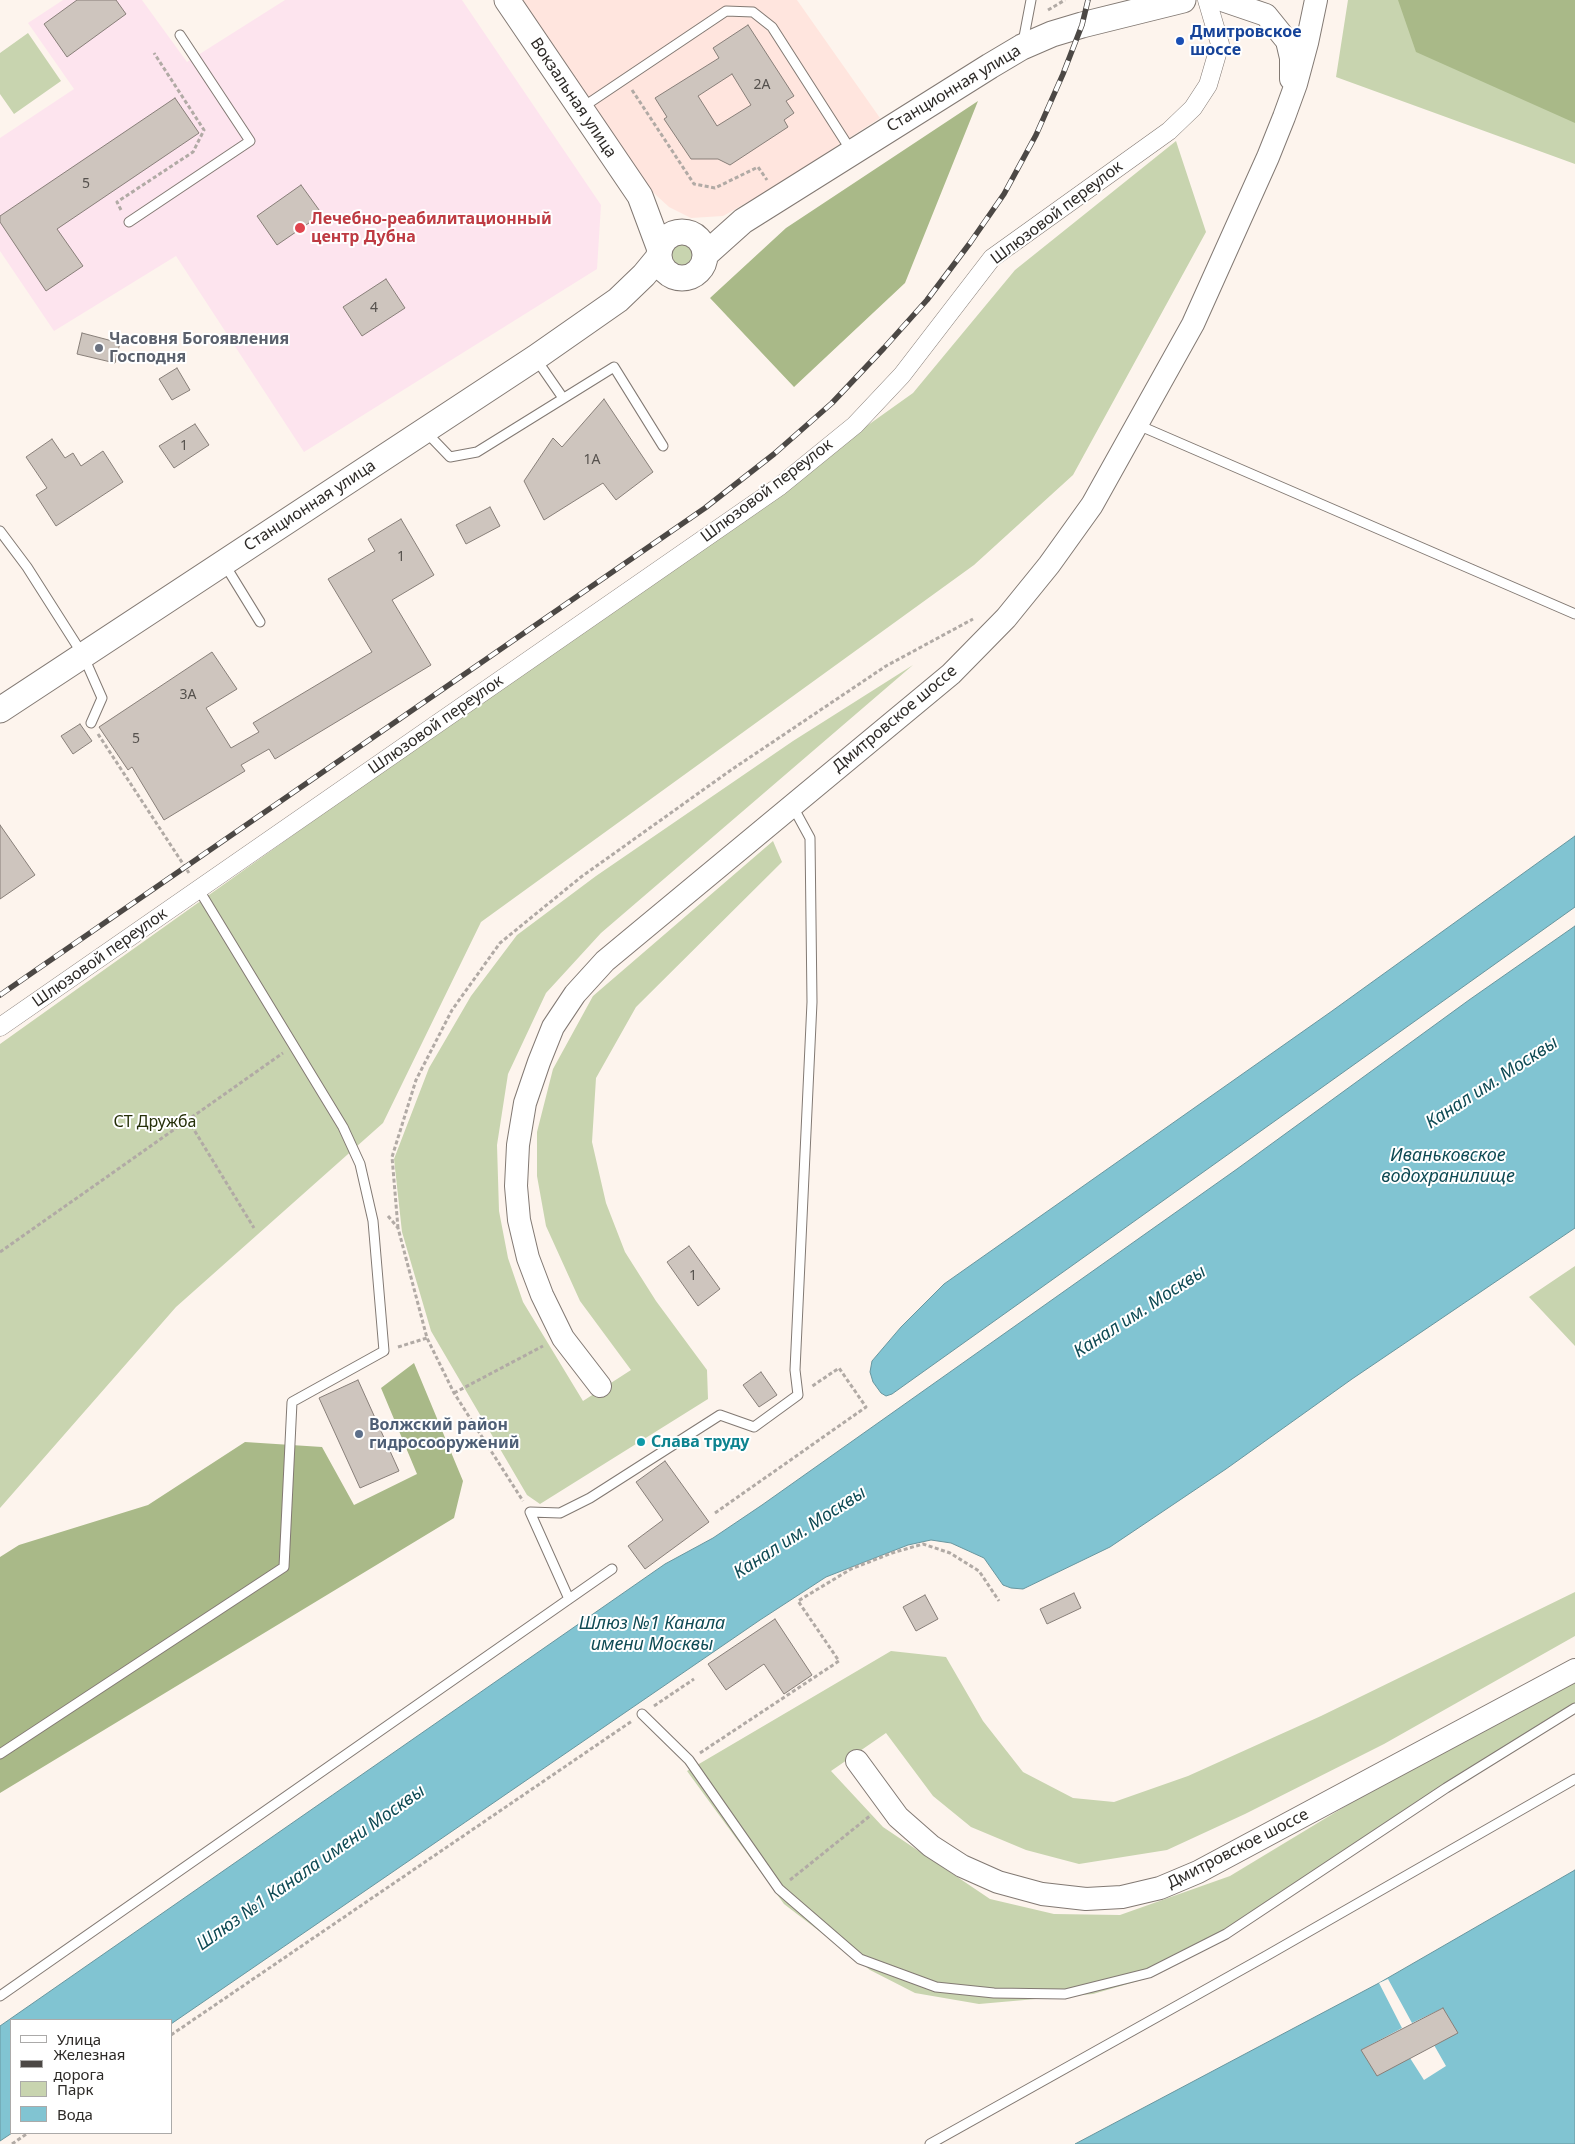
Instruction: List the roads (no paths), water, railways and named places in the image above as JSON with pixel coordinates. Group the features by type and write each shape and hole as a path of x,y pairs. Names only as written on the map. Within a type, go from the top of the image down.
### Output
{"main road":[{"name":"Вокзальная улица","path":"507,0 640,196 663,260"},
{"name":"Станционная улица","path":"694,240 743,220 1022,47 1052,34 1082,25 1183,0"},
{"name":"Вокзальная улица","path":"640,196 694,240"},
{"path":"672,234 694,240 701,267 697,273 684,278 663,260 662,242 672,234"},
{"name":"Станционная улица","path":"0,710 535,358 618,300 663,260"}],"street":[{"name":"Шлюзовой переулок","path":"0,1027 780,486 855,425 902,375 992,258 1169,131 1194,108 1208,85 1220,44 1207,0"},
{"path":"1222,0 1266,15 1287,41 1291,58 1292,95"},
{"name":"Дмитровское шоссе","path":"600,1386 563,1338 542,1295 528,1258 519,1220 516,1186 518,1145 526,1103 553,1027 575,994 605,961 951,674 1006,618 1049,565 1092,504 1193,324 1268,157 1292,95 1308,43 1316,0"},
{"name":"Дмитровское шоссе","path":"857,1761 898,1817 931,1846 962,1866 998,1882 1042,1894 1086,1899 1122,1897 1160,1888 1198,1872 1575,1670"}],"lane":[{"path":"1022,47 1031,0"},
{"path":"581,108 726,11 753,12 772,27 852,152"},
{"path":"129,222 250,141 180,35"},
{"path":"535,358 563,398"},
{"path":"424,430 450,457 477,452 614,366 662,446"},
{"path":"1138,425 1575,614"},
{"path":"0,531 27,567 83,655 102,698 91,723"},
{"path":"224,562 260,622"},
{"path":"568,1599 530,1512 560,1513 590,1498 720,1415 754,1427 798,1395 795,1370 812,1002 810,838 792,805"},
{"path":"0,1754 284,1567 292,1402 384,1351 373,1221 360,1164 343,1127 199,890"},
{"path":"0,1996 612,1569"},
{"path":"642,1714 689,1760 779,1889 860,1959 936,1988 994,1993 1065,1994 1149,1973 1226,1934 1421,1804 1575,1708"},
{"path":"930,2144 1257,1961 1575,1779"}],"water":[{"path":"1575,836 1575,907 892,1394 886,1396 881,1393 873,1382 870,1372 872,1361 901,1327 944,1284 1332,1011"},
{"name":"Иваньковское водохранилище","path":"1575,926 1575,1228 1352,1379 1226,1469 1110,1547 1023,1589 1003,1585 984,1558 951,1543 931,1540 908,1545 826,1577 760,1620 172,2023 172,2019 10,2019 665,1564 713,1538 762,1505 1237,1169 1469,1000"},
{"path":"1575,1870 1575,2144 1075,2144 1379,1983"},
{"name":"Иваньковское водохранилище","path":"10,2019 10,2134 0,2141 0,2026"}],"railway":[{"path":"0,995 705,508 774,454 832,403 927,300 1004,194 1036,135 1063,74 1082,25 1088,0"}],"place":[{"name":"Дмитровское шоссе","path":"1180,41"},
{"name":"Лечебно-реабилитационный центр Дубна","path":"300,228"},
{"name":"Часовня Богоявления Господня","path":"99,348"},
{"name":"Волжский район гидросооружений","path":"359,1434"},
{"name":"Слава труду","path":"641,1442"}],"water label":[{"name":"Канал им. Москвы","path":"1492,1083"},
{"name":"Канал им. Москвы","path":"1140,1312"},
{"name":"Канал им. Москвы","path":"800,1533"},
{"name":"Шлюз №1 Канала имени Москвы","path":"652,1634"},
{"name":"Шлюз №1 Канала имени Москвы","path":"311,1868"}],"park label":[{"name":"СТ Дружба","path":"155,1122"}]}
